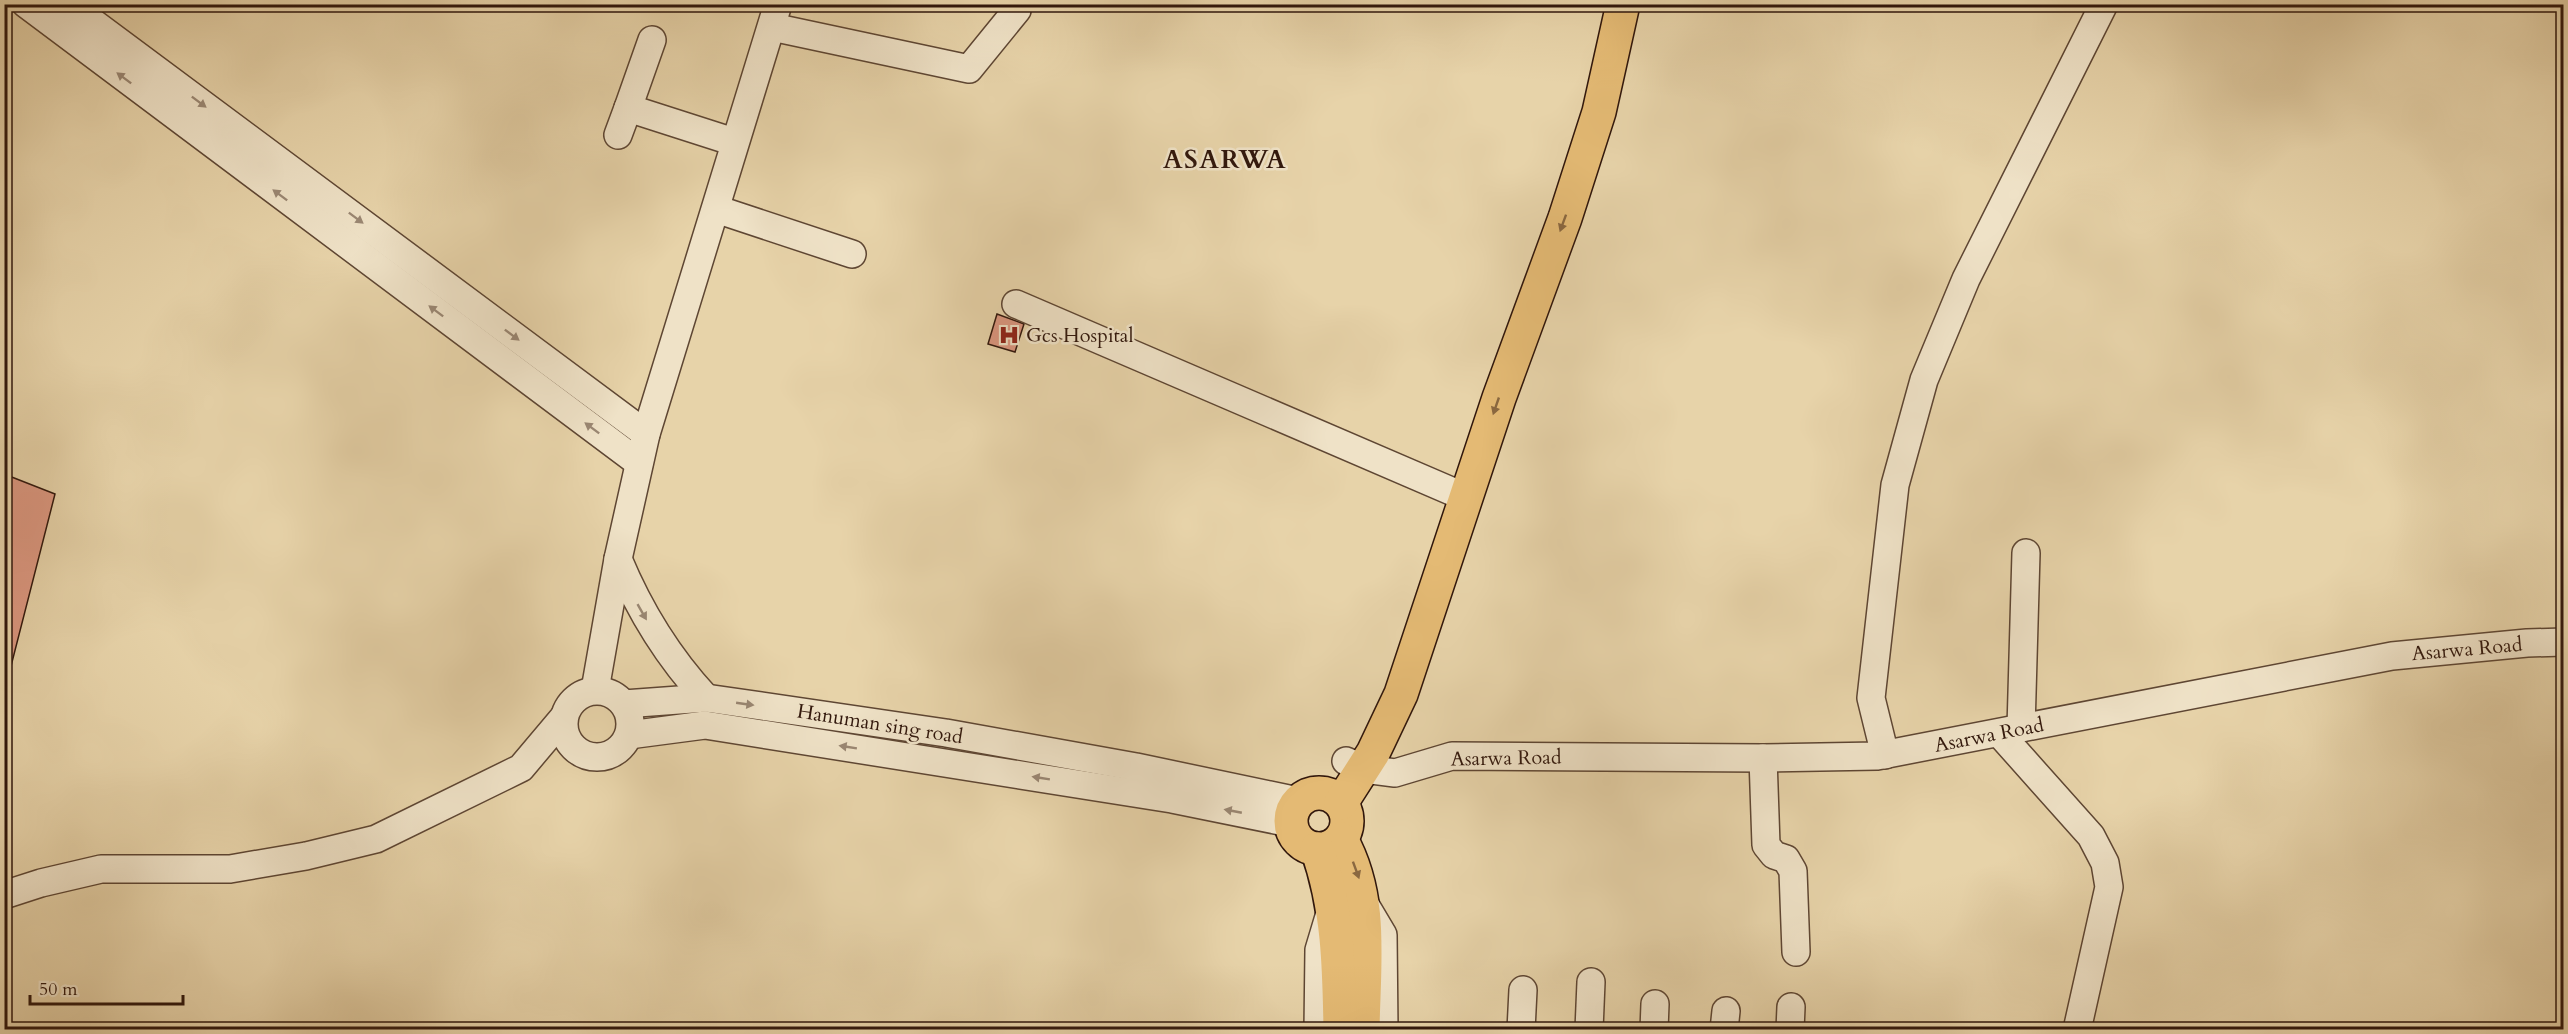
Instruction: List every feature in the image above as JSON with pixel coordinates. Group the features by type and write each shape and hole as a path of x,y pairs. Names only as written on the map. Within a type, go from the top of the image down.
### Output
{"main road":[{"path":"1581,136 1581,104 1603,4"},
{"path":"1340,1029 1350,920 1359,876 1329,844 1304,844 1296,838 1313,805 1360,757 1401,694 1455,493 1581,136 1599,112 1623,4"},
{"path":"1313,805 1347,819 1329,844"},
{"path":"1350,920 1364,1029"}],"street":[{"path":"26,4 639,463"},
{"path":"68,4 646,434"},
{"path":"1885,755 1871,699 1896,485 1924,380 1966,279 2104,4"},
{"path":"595,690 618,559 646,434 716,209 734,142 775,16 969,69 1017,10"},
{"path":"618,135 651,40"},
{"path":"628,108 734,142"},
{"path":"716,209 852,254"},
{"path":"1016,304 1455,493"},
{"path":"2026,553 2010,731 2091,836 2105,863 2109,887 2077,1029"},
{"path":"618,559 635,600 654,634 678,668 706,698"},
{"name":"Asarwa Road","path":"1360,757 1397,756 1410,767 1452,756 1763,758 1885,755 2392,656 2527,643 2564,642"},
{"path":"595,690 607,692 624,704 630,724 628,735 616,752 594,757 584,754 567,739 563,729 567,706 575,698 595,690"},
{"name":"Hanuman sing road","path":"624,704 706,698 1006,744 1136,767 1313,805"},
{"path":"521,768 564,717"},
{"path":"628,735 705,725 1172,799 1313,805"},
{"path":"1002,772 1006,744"},
{"path":"4,896 40,883 101,869 230,869 306,856 376,839 521,768 584,754"},
{"path":"1763,758 1766,845 1774,855 1786,859 1793,871 1796,952"},
{"path":"1318,1029 1319,950 1350,920 1383,934 1384,1029"},
{"path":"1589,1029 1591,982"},
{"path":"1521,1029 1523,990"}],"building":[{"path":"997,314 1024,324 1015,352 988,344"},
{"path":"4,474 55,494 10,670 4,669"}],"place":[{"name":"Gcs Hospital","path":"1009,335"}],"district":[{"name":"ASARWA","path":"1225,159"}]}
